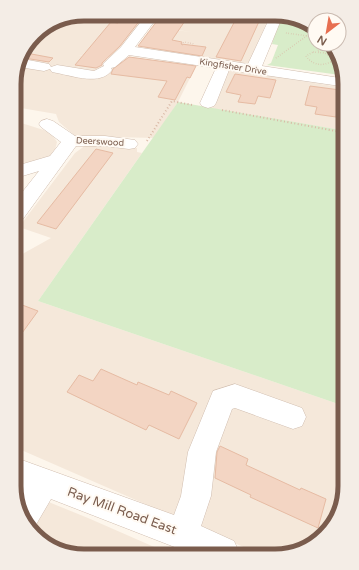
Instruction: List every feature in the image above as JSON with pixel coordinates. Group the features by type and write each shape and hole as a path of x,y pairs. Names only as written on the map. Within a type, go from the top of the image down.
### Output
{"street":[{"path":"24,64 94,75 102,73 126,50 149,21"},
{"path":"253,70 274,21"},
{"name":"Kingfisher Drive","path":"126,50 338,82"},
{"path":"207,106 224,65"},
{"name":"Deerswood","path":"47,124 71,141 105,141 129,144"},
{"name":"Deerswood","path":"21,207 71,141"},
{"path":"21,170 56,160"},
{"path":"183,534 196,496 202,452 222,399 235,396 292,417"},
{"path":"25,508 32,478"},
{"name":"Ray Mill Road East","path":"32,478 183,534 216,549"}],"path":[{"path":"282,32 307,36"},
{"path":"272,61 307,37"},
{"path":"313,52 329,55 332,58 332,61 325,65 308,62 306,56 313,52"},
{"path":"129,144 145,145 172,101 207,106 338,131"}],"shaded area":[{"path":"143,21 115,58 78,55 154,67 195,68 178,102 154,138 75,136 59,122 56,114 21,108 21,84 24,64 29,53 43,37 60,26 72,22"},
{"path":"159,21 267,21 248,65 146,49 142,45 156,28 192,32 155,27"},
{"path":"229,70 338,87 338,129 210,108"},
{"path":"21,123 50,132 57,142 55,150 48,160 21,168"},
{"path":"96,143 137,148 137,152 142,153 38,301 338,404 337,498 335,506 327,521 313,536 306,541 287,548 248,549 21,450 21,255 51,238 21,228 21,224 75,153 86,145"},
{"path":"21,491 159,549 84,549 68,547 60,544 46,536 34,524 26,510"}],"green space":[{"path":"279,22 291,23 306,29 307,52 329,52 337,75 267,65 271,63 278,45 272,44"},
{"path":"178,102 338,129 338,404 38,301"}],"building":[{"path":"120,21 139,21 120,46 102,63 102,65 96,68 75,65 111,22 118,23"},
{"path":"157,21 185,21 172,40 182,42 181,44 206,47 202,56 138,46"},
{"path":"235,21 259,21 241,61 216,57"},
{"path":"29,54 53,58 49,62 27,58"},
{"path":"129,57 196,66 190,78 187,77 175,100 158,97 167,81 111,74 113,69"},
{"path":"235,74 276,80 270,98 258,96 255,104 238,102 241,95 226,92"},
{"path":"310,86 338,90 338,111 336,117 315,114 317,107 305,105"},
{"path":"96,149 113,153 56,229 37,223"},
{"path":"21,305 38,311 21,334"},
{"path":"101,369 137,385 138,382 169,395 171,391 197,403 179,439 149,425 146,430 67,392 79,375 93,381"},
{"path":"220,446 248,459 246,465 300,490 301,488 326,499 318,528 250,497 251,495 215,478 217,452"}]}
